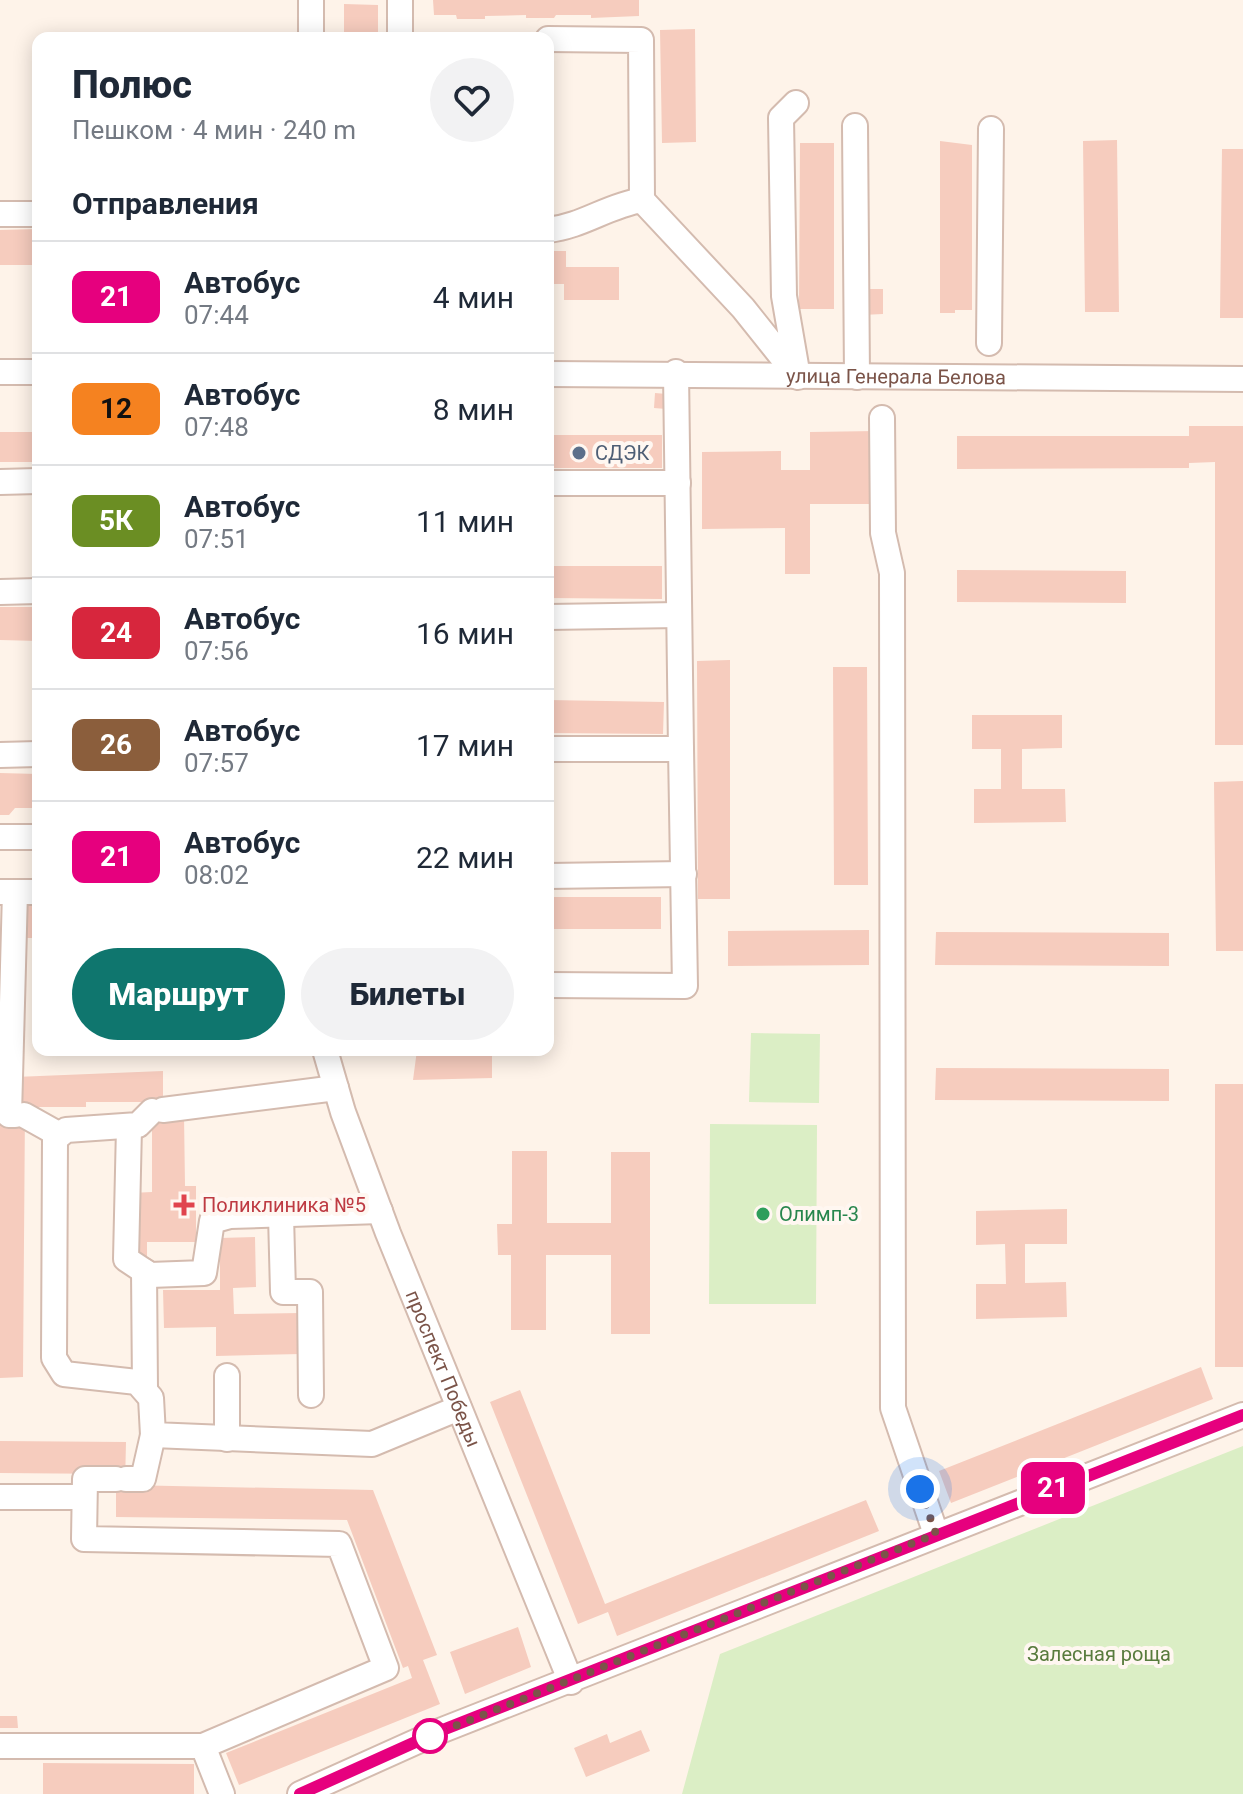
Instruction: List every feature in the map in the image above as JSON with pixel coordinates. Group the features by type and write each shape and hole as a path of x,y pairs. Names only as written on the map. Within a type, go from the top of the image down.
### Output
{"street":[{"path":"311,0 311,32"},
{"path":"400,0 400,32"},
{"path":"554,39 641,40 642,200 743,308 798,377"},
{"path":"796,103 781,118 784,296 798,377"},
{"path":"855,126 857,377"},
{"path":"989,343 991,129"},
{"path":"554,229 572,227 612,206 642,200"},
{"path":"0,214 32,214"},
{"path":"0,372 32,372"},
{"path":"554,985 685,986 676,372"},
{"name":"улица Генерала Белова","path":"554,374 676,372 798,377 1243,379"},
{"path":"882,418 883,533 892,573 893,1408 936,1534"},
{"path":"0,482 32,481"},
{"path":"554,483 678,483"},
{"path":"0,592 32,591"},
{"path":"554,617 679,615"},
{"path":"554,749 681,749"},
{"path":"0,755 32,754"},
{"path":"0,837 32,837"},
{"path":"554,876 684,874"},
{"path":"18,892 9,1115 20,1115 58,1134 76,1129 138,1125 158,1111 336,1088"},
{"name":"проспект Победы","path":"327,1056 380,1211 571,1682"},
{"path":"129,1127 126,1259 150,1275 204,1273 212,1221 230,1216 380,1211"},
{"path":"0,1746 203,1746 386,1668 339,1544 84,1539 85,1479 143,1479 153,1435 151,1398 145,1389 124,1378 71,1377 58,1368 54,1358 53,1145 58,1134"},
{"path":"281,1215 283,1292 310,1292 311,1395"},
{"path":"144,1271 145,1389"},
{"path":"227,1376 227,1439"},
{"path":"153,1435 372,1444 459,1408"},
{"path":"300,1794 440,1731 1243,1415"},
{"path":"0,1497 84,1497"},
{"path":"203,1746 222,1794"}],"green space":[{"path":"751,1033 820,1034 819,1103 749,1102"},
{"name":"Олимп-3","path":"710,1124 817,1125 816,1304 709,1304"},
{"name":"Залесная роща","path":"1243,1446 1243,1794 682,1794 720,1654"}],"building":[{"path":"433,0 639,0 639,16 591,18 591,15 556,15 554,18 526,18 526,15 457,19 456,15 434,15"},
{"path":"344,4 378,5 378,32 344,32"},
{"path":"695,29 696,142 662,143 660,30"},
{"path":"1117,140 1119,312 1085,312 1083,141"},
{"path":"940,141 972,145 972,310 955,310 955,313 940,313"},
{"path":"800,143 834,143 834,309 799,309"},
{"path":"1222,149 1243,149 1243,318 1220,318"},
{"path":"32,229 32,265 0,265 0,230"},
{"path":"554,251 566,251 566,267 619,267 619,300 564,300 564,284 554,284"},
{"path":"862,289 883,289 883,314 862,315"},
{"path":"655,393 667,394 666,409 654,408"},
{"path":"1189,426 1243,426 1243,745 1215,745 1215,462 1189,463 1189,468 957,469 957,436 1189,436"},
{"path":"876,431 877,504 810,504 810,574 785,574 785,528 702,529 702,452 781,451 781,470 810,470 810,432"},
{"path":"0,432 32,432 32,462 0,462"},
{"path":"554,435 662,435 662,468 554,468"},
{"path":"554,566 662,566 662,599 554,598"},
{"path":"957,570 1126,571 1126,603 957,602"},
{"path":"0,607 32,607 32,641 0,640"},
{"path":"730,660 730,899 698,899 697,661"},
{"path":"833,667 867,667 868,885 834,885"},
{"path":"554,700 664,702 663,734 554,733"},
{"path":"972,715 1062,715 1062,748 1022,749 1022,789 1065,789 1066,822 974,823 974,789 1001,789 1001,749 972,749"},
{"path":"0,773 32,774 32,808 15,808 9,815 0,815"},
{"path":"1243,781 1243,951 1216,951 1214,782"},
{"path":"554,897 661,897 661,929 554,929"},
{"path":"26,904 32,904 32,938 26,938"},
{"path":"869,930 869,965 728,966 728,931"},
{"path":"936,932 1169,933 1169,966 935,965"},
{"path":"416,1056 492,1056 492,1078 413,1080"},
{"path":"936,1068 1169,1069 1169,1101 935,1100"},
{"path":"163,1071 163,1115 184,1115 185,1186 196,1186 196,1242 147,1242 147,1256 131,1256 131,1193 152,1192 152,1102 86,1102 86,1107 25,1107 23,1377 0,1378 0,1123 15,1123 15,1077"},
{"path":"1215,1084 1243,1084 1243,1367 1215,1367"},
{"path":"512,1151 547,1151 547,1223 611,1223 611,1152 650,1152 650,1334 611,1334 611,1255 546,1255 546,1330 511,1330 511,1255 498,1255 497,1224 512,1224"},
{"path":"1067,1209 1067,1244 1025,1244 1025,1283 1066,1282 1067,1317 976,1319 976,1284 1006,1284 1005,1244 976,1245 976,1211"},
{"path":"255,1237 256,1287 233,1288 234,1314 300,1313 301,1354 216,1356 216,1327 164,1328 163,1290 220,1290 220,1238"},
{"path":"1201,1367 1213,1399 951,1503 939,1471"},
{"path":"520,1390 605,1604 866,1500 879,1531 617,1636 608,1612 578,1624 490,1402"},
{"path":"0,1441 126,1442 125,1485 373,1490 437,1655 423,1660 440,1704 239,1785 226,1753 412,1678 408,1666 403,1668 347,1520 116,1517 116,1474 0,1473"},
{"path":"518,1627 531,1667 465,1694 450,1652"},
{"path":"0,1716 17,1716 18,1728 0,1728"},
{"path":"641,1730 650,1751 586,1777 574,1748 607,1734 610,1743"},
{"path":"43,1763 194,1764 194,1794 43,1794"}],"bus line":[{"name":"21","path":"300,1794 440,1731 1243,1415"}],"place":[{"name":"СДЭК","path":"579,453"},
{"name":"Поликлиника №5","path":"184,1205"},
{"name":"Олимп-3","path":"763,1214"}],"route":[{"path":"430,1736 936,1534 920,1489"}]}
